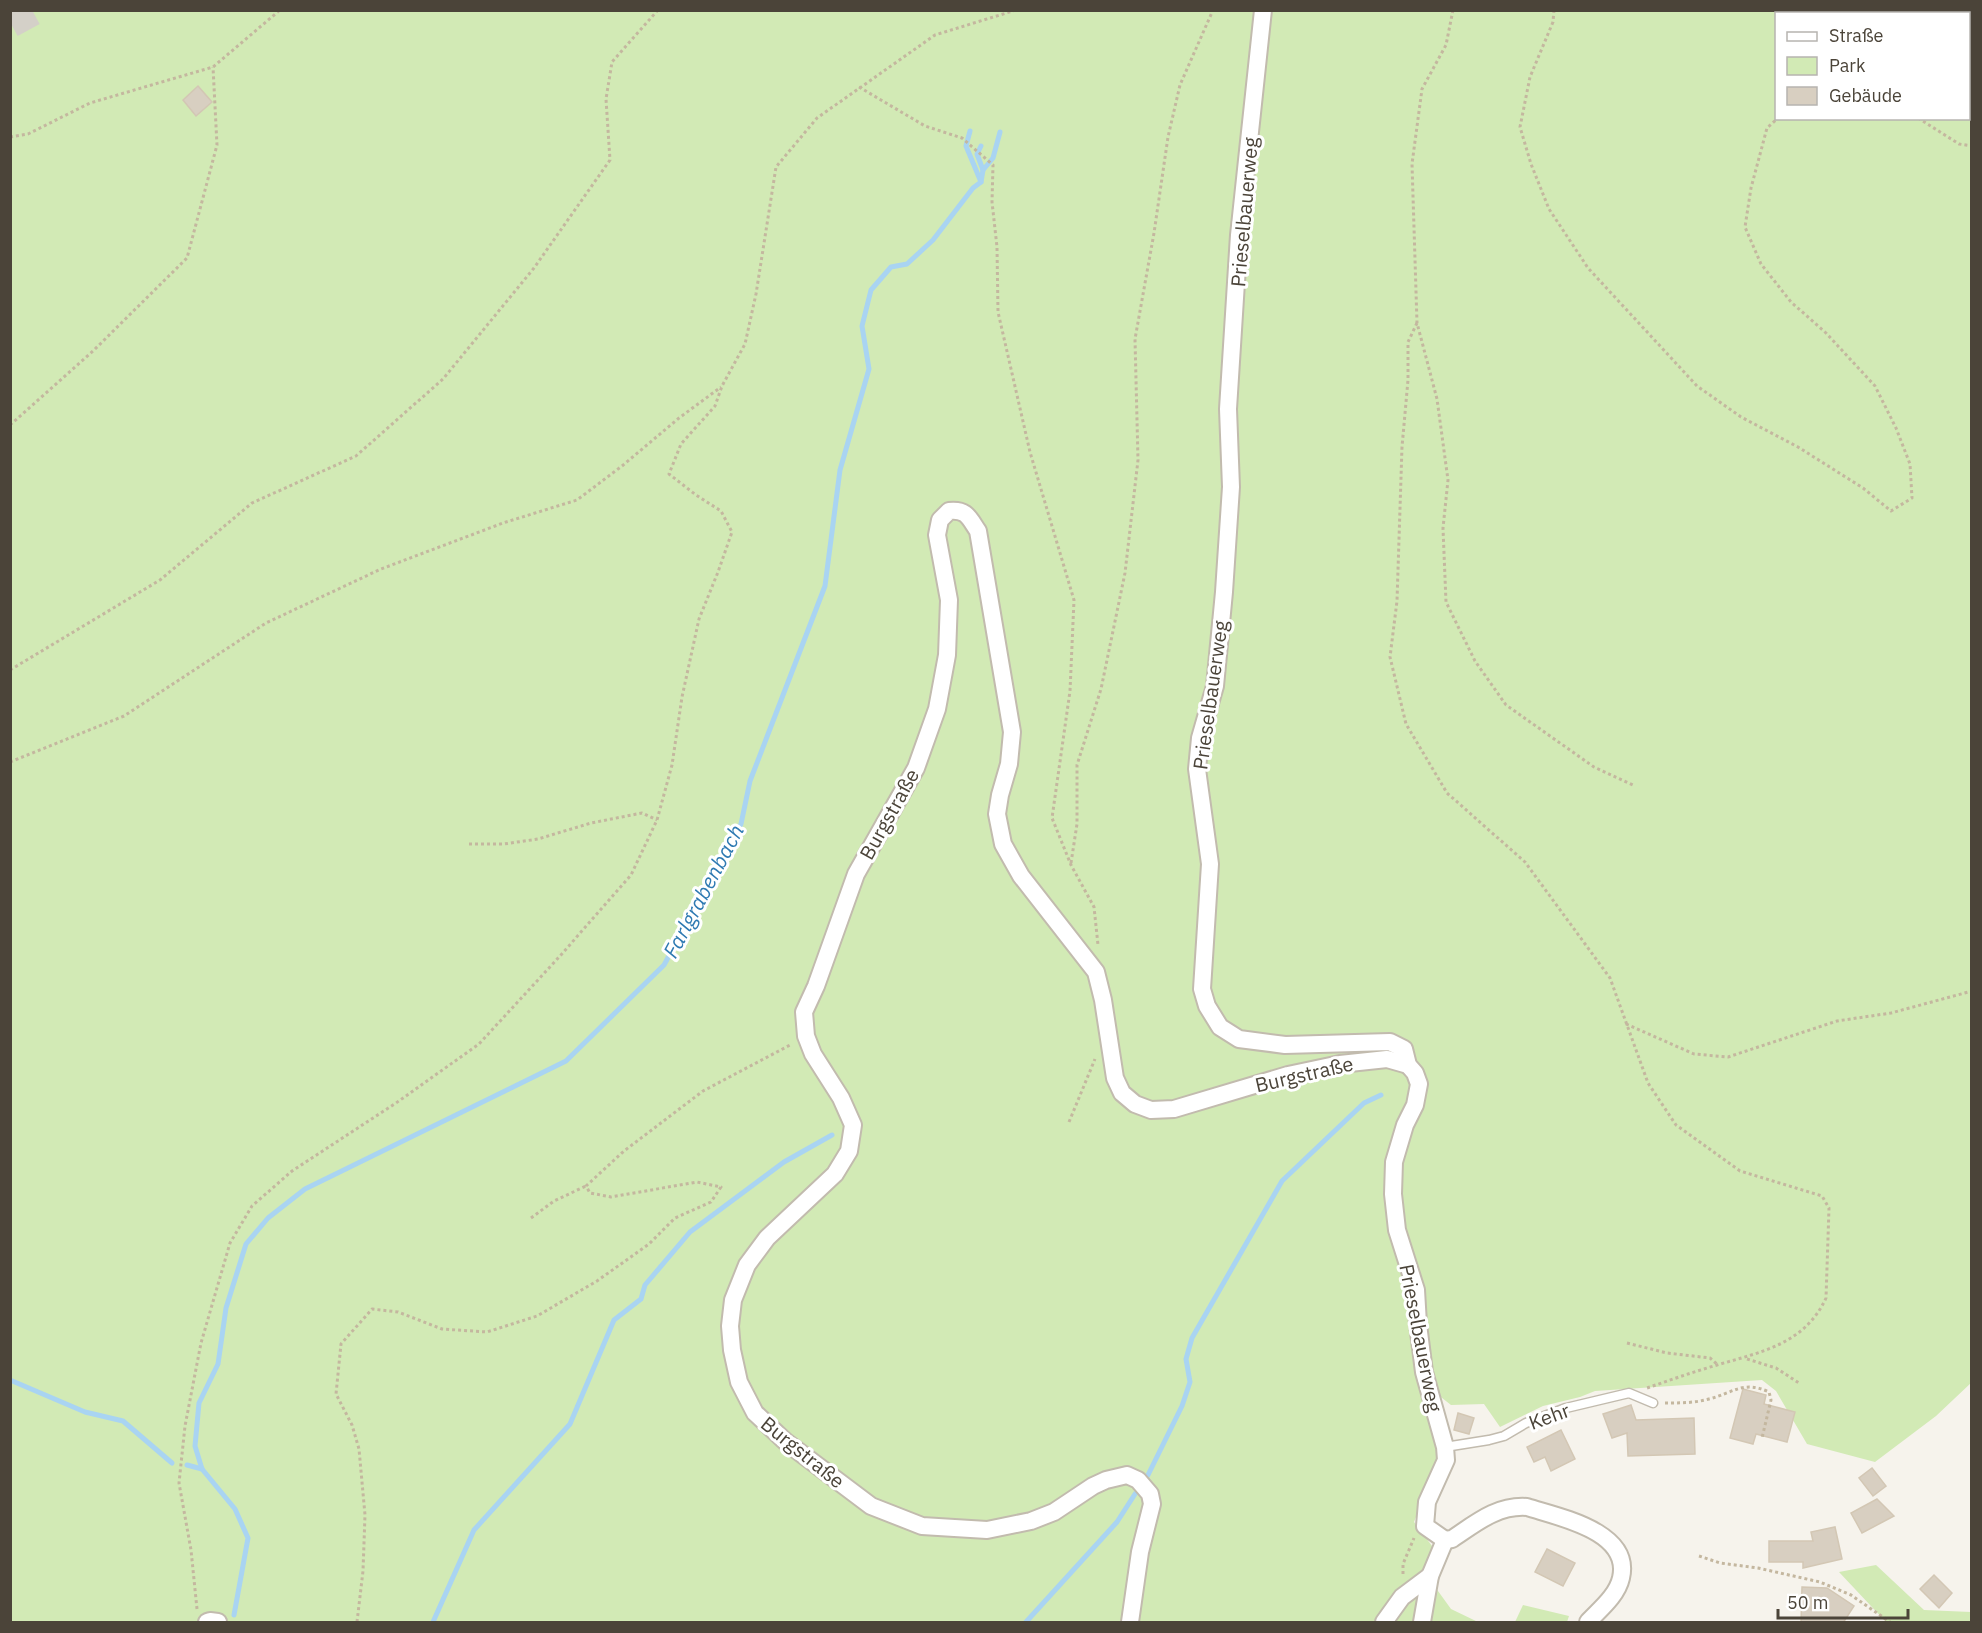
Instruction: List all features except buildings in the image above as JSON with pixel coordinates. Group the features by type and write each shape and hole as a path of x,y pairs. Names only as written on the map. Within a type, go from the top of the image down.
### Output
{"street":[{"name":"Prieselbauerweg","path":"1263,10 1239,235 1228,409 1231,487 1224,592 1215,686 1200,738 1197,769 1210,864 1202,989 1207,1006 1220,1027 1239,1038 1285,1045 1390,1042 1404,1049 1408,1065 1415,1073 1419,1084 1415,1105 1405,1125 1394,1162 1393,1194 1397,1230 1416,1290 1424,1372 1445,1447"},
{"name":"Burgstraße","path":"1131,1623 1140,1552 1152,1504 1150,1494 1138,1480 1127,1475 1106,1480 1054,1512 1031,1521 987,1530 922,1526 871,1506 786,1442 755,1413 739,1382 732,1350 730,1326 734,1300 747,1265 767,1238 835,1174 849,1150 853,1125 841,1098 813,1054 806,1036 804,1012 816,986 856,874 916,768 937,709 947,655 949,600 937,535 940,520 949,511 959,510 968,516 978,531 1012,732 1009,764 997,814 1003,844 1021,876 1057,919 1096,972 1103,1000 1115,1078 1122,1093 1135,1104 1151,1110 1174,1109 1288,1075 1340,1064 1387,1059 1408,1065"},
{"path":"1445,1447 1446,1460 1426,1502 1425,1526 1445,1540 1452,1539 1494,1512 1527,1507 1586,1527 1602,1535 1611,1544 1620,1558 1621,1579 1609,1599 1588,1623"},
{"path":"1422,1623 1430,1576 1445,1540"},
{"path":"1384,1623 1402,1597 1430,1576"},
{"path":"202,1617 218,1623"}],"lane":[{"name":"Kehr","path":"1445,1447 1504,1436 1526,1423 1566,1408 1629,1393"},
{"path":"1629,1393 1653,1402"}],"path":[{"path":"10,137 28,134 90,103 213,67 280,10"},
{"path":"10,670 160,580 252,503 356,456 443,379 534,268 610,160 606,99 612,62 658,10"},
{"path":"202,1617 179,1483 185,1426 201,1342 230,1243 252,1206 292,1171 396,1104 478,1044 631,875 657,820 672,765 682,697 699,619 732,532 722,511 669,474 681,444 715,406 722,386 745,344 756,294 776,168 817,118 935,35 1017,10"},
{"path":"1071,865 1077,824 1077,765 1101,688 1125,573 1138,460 1135,339 1168,137 1180,85 1213,10"},
{"path":"1453,10 1446,45 1422,89 1412,164 1417,323 1437,399 1448,480 1443,528 1446,602 1475,661 1506,705 1594,767 1635,786"},
{"path":"1554,10 1553,22 1530,77 1520,127 1531,164 1549,209 1588,268 1697,386 1741,417 1808,453 1863,488 1891,511 1912,498 1910,464 1896,428 1875,386 1826,333 1791,302 1761,264 1745,227 1751,188 1767,128 1776,120"},
{"path":"10,425 93,351 187,258 217,145 213,67"},
{"path":"859,87 925,126 962,138 993,165 992,202 997,247 998,312 1030,452 1074,600 1070,692 1052,818 1071,865 1094,907 1099,956 1096,972"},
{"path":"1921,120 1959,144 1971,146"},
{"path":"1417,323 1408,342 1396,601 1390,657 1406,724 1447,793 1525,862 1610,978 1648,1083 1676,1125 1740,1171 1822,1196 1829,1208 1826,1298 1808,1327 1769,1351 1629,1393"},
{"path":"10,762 124,716 266,623 381,568 503,523 578,501 679,418 722,386"},
{"path":"469,844 504,844 538,839 642,813 657,820"},
{"path":"1626,1024 1694,1054 1728,1057 1838,1021 1892,1014 1971,992"},
{"path":"531,1218 554,1202 586,1186 624,1151 703,1091 806,1036"},
{"path":"1070,1122 1096,1054"},
{"path":"357,1623 363,1571 365,1515 360,1449 352,1425 336,1394 341,1344 372,1309 398,1312 442,1329 487,1332 537,1316 597,1281 649,1244 675,1218 711,1203 721,1187 697,1182 611,1197 590,1193 586,1186"},
{"path":"1627,1343 1667,1353 1710,1358 1718,1365"},
{"path":"1745,1358 1776,1368 1799,1383"},
{"path":"1653,1402 1688,1403 1710,1399 1745,1386 1760,1388 1769,1392 1771,1400 1762,1438"},
{"path":"1402,1597 1403,1564 1414,1537 1425,1526"},
{"path":"1699,1556 1720,1563 1758,1568 1820,1582 1851,1595 1890,1623"}],"green space":[{"path":"11,11 1971,11 1972,1382 1936,1416 1875,1462 1807,1444 1776,1391 1762,1380 1595,1391 1543,1406 1500,1427 1484,1404 1451,1405 1437,1394 1398,1197 1399,1163 1423,1092 1404,1046 1241,1034 1226,1022 1211,1004 1204,1017 1214,1032 1389,1051 1397,1056 1409,1080 1411,1097 1395,1133 1395,1249 1410,1300 1411,1335 1418,1379 1437,1439 1437,1465 1414,1522 1435,1550 1425,1573 1451,1609 1478,1622 11,1622"},
{"path":"1876,1565 1924,1610 1971,1612 1971,1622 1886,1622 1839,1572"},
{"path":"1523,1605 1569,1616 1567,1622 1515,1622"}],"waterway":[{"path":"970,131 966,146 981,182"},
{"name":"Farlgrabenbach","path":"234,1615 248,1538 235,1509 202,1469 195,1446 199,1403 218,1364 226,1308 246,1244 268,1218 305,1189 566,1061 664,965 741,824 750,781 825,586 840,470 869,369 862,326 871,290 891,267 907,264 933,240 973,188 981,182 983,170 993,158 1000,132"},
{"path":"981,146 977,154 983,170"},
{"path":"1148,1475 1182,1406 1190,1382 1186,1359 1192,1338 1282,1181 1364,1103 1381,1095"},
{"path":"433,1622 474,1530 570,1424 614,1320 641,1299 645,1285 690,1232 784,1162 832,1135"},
{"path":"10,1380 85,1412 123,1421 172,1463"},
{"path":"187,1465 202,1469"},
{"path":"1026,1622 1117,1522 1135,1494"}],"tunnel":[{"path":"10,22 32,10"}]}
